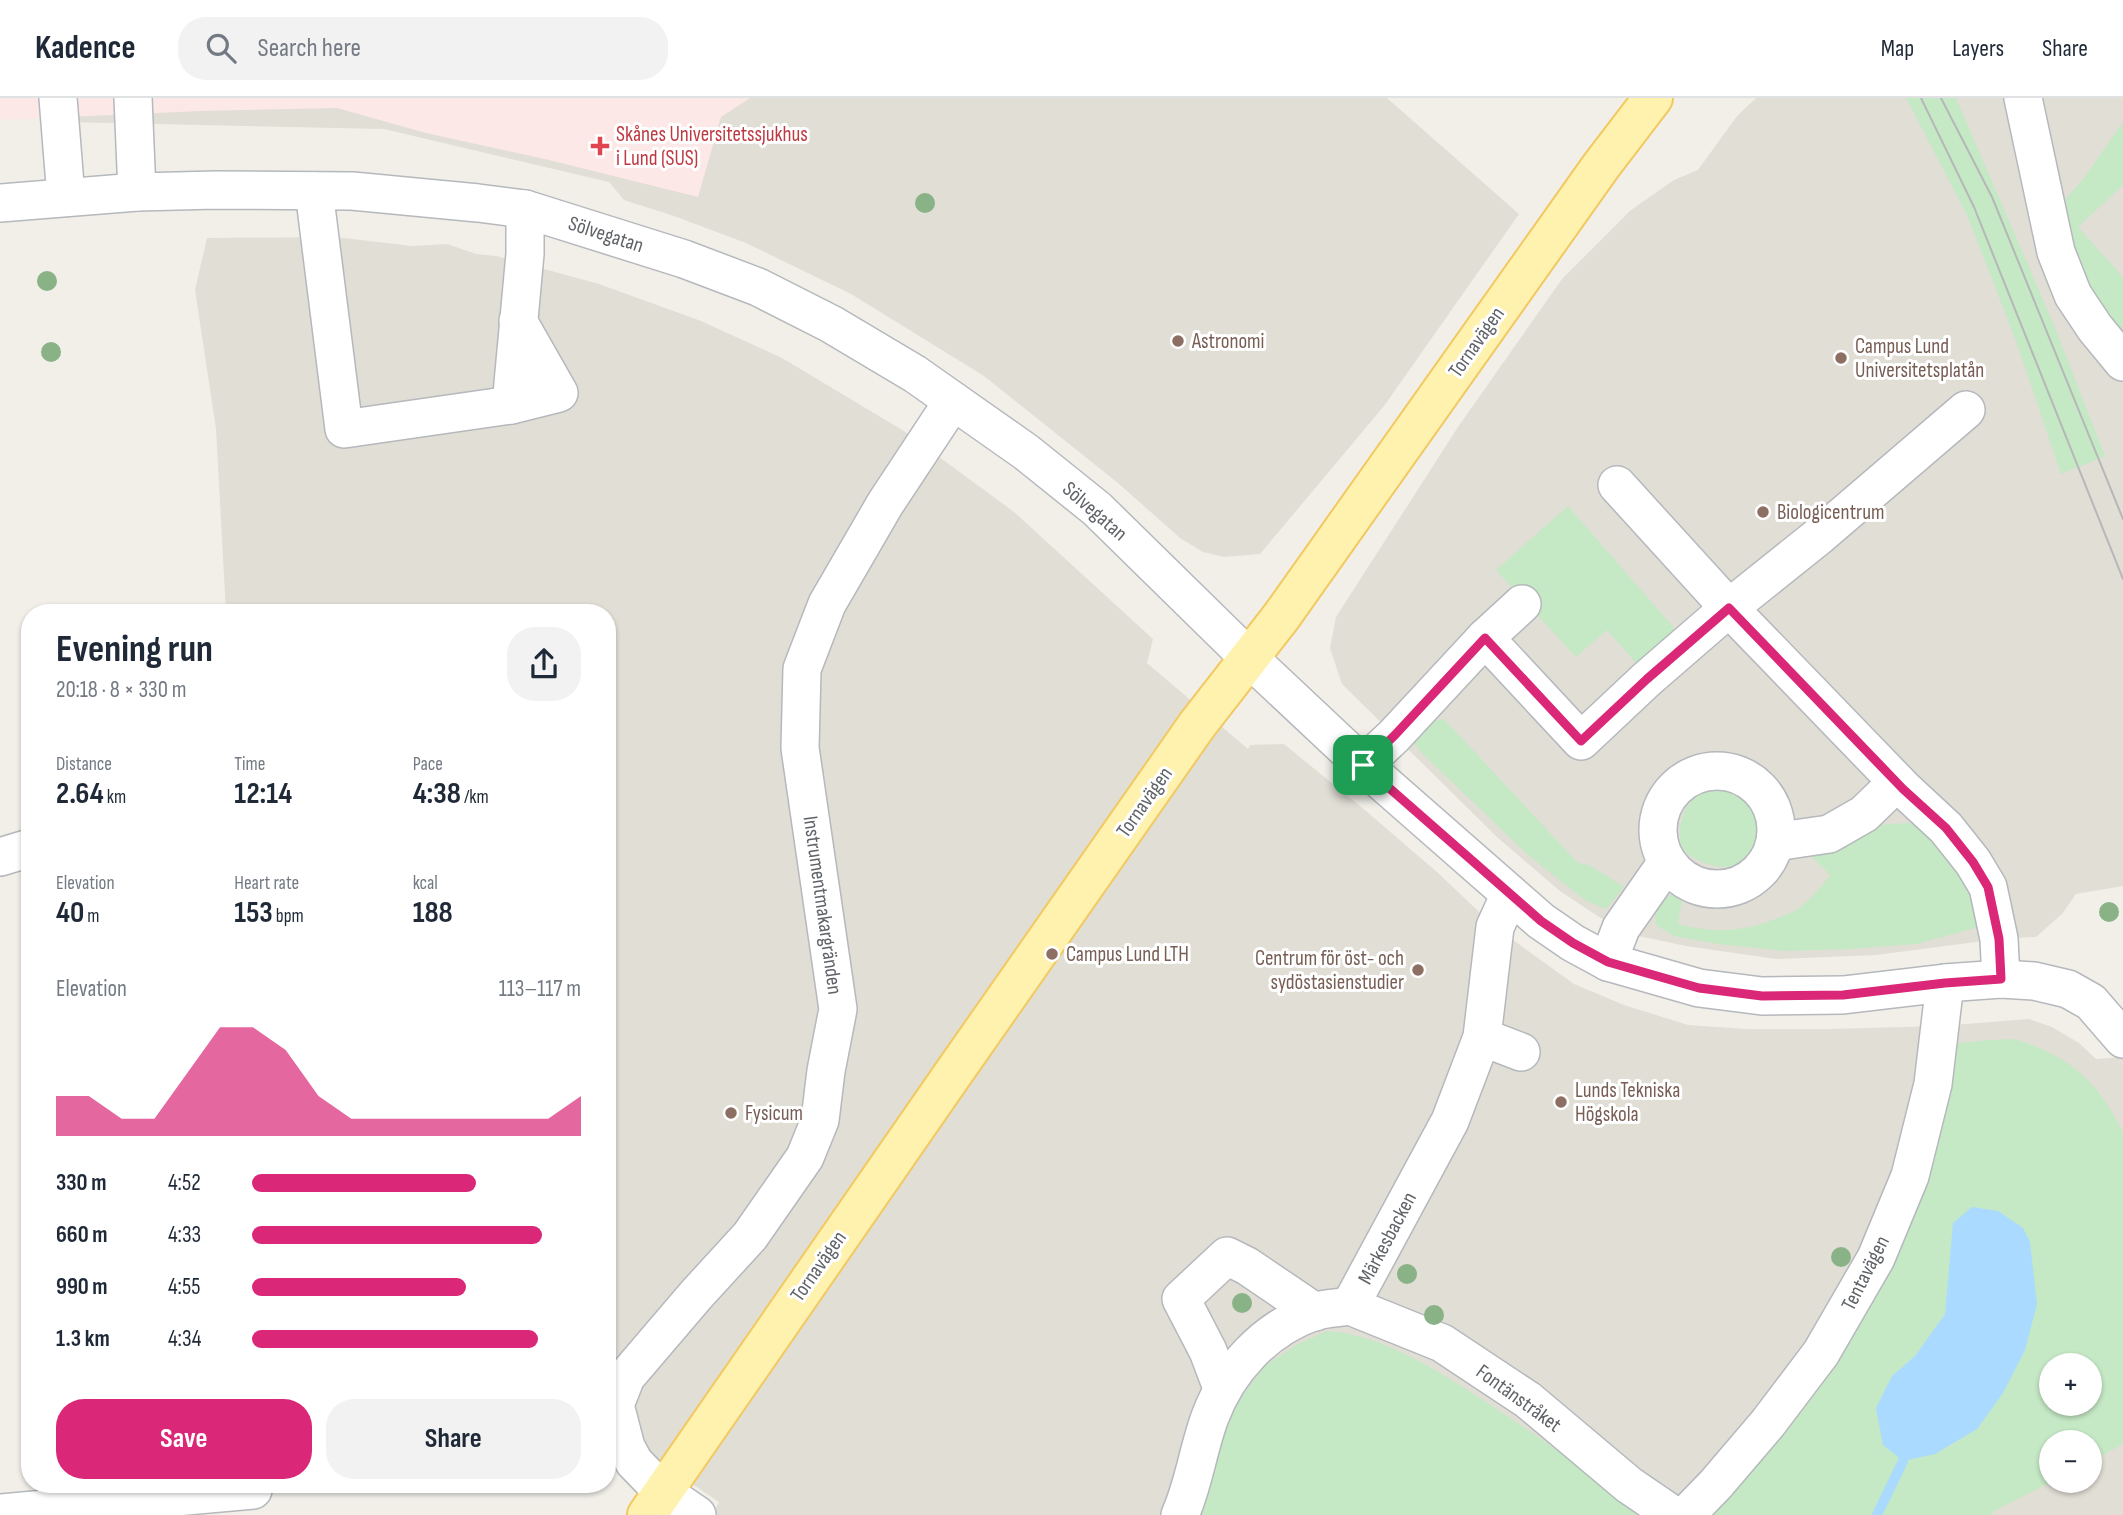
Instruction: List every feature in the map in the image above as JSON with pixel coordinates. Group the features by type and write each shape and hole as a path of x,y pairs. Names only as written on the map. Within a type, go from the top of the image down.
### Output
{"main road":[{"name":"Tornavägen","path":"654,1503 1197,725 1281,617 1601,166 1654,98"}],"street":[{"path":"58,98 66,197"},
{"path":"133,98 137,192"},
{"path":"2023,98 2056,252 2073,295 2095,328 2123,362"},
{"path":"314,191 344,429 511,405 559,393 518,321 525,254 525,209"},
{"name":"Sölvegatan","path":"0,204 137,192 352,191 525,209 684,259 758,287 831,324 915,374 1026,452 1097,509 1363,765 1541,921 1573,943 1608,962 1699,988 1762,996 1843,995 2001,979 2034,981 2068,989 2091,1002 2122,1034"},
{"name":"Instrumentmakargränden","path":"616,1402 626,1377 750,1236 805,1157 820,1120 838,1009 800,748 802,669 827,604 884,504 953,401"},
{"path":"1485,638 1581,741 1729,608 1819,536 1966,410"},
{"path":"1617,485 1729,608 1897,782 1946,828 1973,862 1988,887 1999,939 2001,979"},
{"path":"1363,765 1394,736 1485,638 1522,604"},
{"path":"1706,771 1726,771 1744,776 1759,788 1771,804 1776,822 1775,842 1768,860 1755,876 1738,885 1718,889 1699,886 1681,877 1667,862 1659,845 1658,825 1662,806 1672,790 1688,778 1706,771"},
{"path":"1775,842 1829,834 1864,814 1897,782"},
{"path":"0,857 21,851"},
{"path":"1608,962 1620,928 1667,862"},
{"name":"Märkesbacken","path":"1180,1515 1222,1388 1244,1358 1270,1334 1315,1312 1350,1306 1450,1121 1482,1037 1495,927 1510,894"},
{"name":"Tentavägen","path":"1686,1515 1768,1423 1821,1353 1876,1258 1910,1176 1933,1084 1945,983"},
{"path":"1482,1037 1521,1052"},
{"path":"1222,1388 1208,1351 1181,1299 1227,1256 1247,1266 1315,1312"},
{"name":"Fontänstråket","path":"1350,1306 1442,1343 1453,1350 1528,1400 1629,1485 1673,1515"},
{"name":"Instrumentmakargränden","path":"616,1409 626,1447 654,1503 697,1515"},
{"path":"0,1513 254,1496"}],"shaded area":[{"name":"Skånes Universitetssjukhus i Lund (SUS)","path":"0,98 750,98 721,117 698,197 426,133 337,108 0,120"},
{"name":"Astronomi","path":"63,98 1387,98 1519,214 1384,406 1260,554 1224,557 1203,552 1180,538 1118,483 984,376 851,294 746,243 624,200 609,182 384,129 64,122"},
{"name":"Campus Lund Universitetsplatån","path":"1756,98 2123,98 2123,886 2076,894 2062,914 2036,937 1999,939 1876,955 1776,959 1686,946 1634,935 1599,917 1560,891 1498,838 1342,684 1330,648 1336,617 1458,427 1562,279 1631,210 1674,180 1698,170 1737,116"},
{"name":"Campus Lund LTH","path":"335,237 412,246 447,244 476,254 496,256 599,284 701,321 782,358 904,431 1014,512 1153,639 1147,663 1248,749 1250,745 1284,744 1437,872 1495,927 1574,984 1624,1005 1688,1025 1746,1029 1831,1029 1940,1026 2029,1019 2052,1027 2079,1043 2096,1059 2123,1057 2123,1515 712,1515 719,1502 651,1456 616,1450 616,604 226,604 216,429 195,290 207,238"}],"green space":[{"path":"1906,98 1956,98 2053,323 2105,456 2061,474 2016,341 1967,215"},
{"path":"2123,122 2123,185 2078,227 2123,277 2123,358 2096,326 2056,210 2084,178"},
{"path":"1568,506 1675,629 1636,663 1607,630 1576,657 1496,570"},
{"path":"1444,719 1578,863 1589,865 1624,887 1606,909 1585,900 1528,855 1409,738 1427,723"},
{"path":"1720,785 1745,792 1760,806 1765,824 1761,842 1750,858 1732,866 1709,865 1681,849 1680,827 1686,808 1699,794"},
{"path":"1923,822 1955,860 1987,925 1916,944 1785,951 1674,936 1656,925 1655,912 1663,899 1684,888 1678,924 1729,930 1755,926 1791,913 1812,896 1830,875 1810,855 1879,825"},
{"path":"2015,1039 2051,1054 2092,1084 2123,1132 2123,1444 2102,1455 2102,1430 2039,1430 2039,1488 1992,1512 1993,1515 1707,1515 1803,1411 1842,1348 1950,1044","holes":["1948,1290 1935,1454 1892,1376 1915,1356 1945,1314"]},
{"path":"1327,1331 1367,1339 1424,1364 1499,1410 1648,1515 1193,1515 1220,1437 1237,1403 1265,1366 1298,1344"}],"water":[{"path":"1972,1207 1998,1211 2023,1228 2030,1242 2037,1304 2025,1350 2003,1393 1977,1429 1935,1454 1903,1461 1883,1445 1876,1408 1892,1376 1915,1356 1945,1314 1953,1223"}],"waterway":[{"path":"1877,1515 1903,1461"}],"tram line":[{"path":"1921,98 1974,207 2123,579"},
{"path":"1941,98 1992,197 2123,519"}],"place":[{"name":"Skånes Universitetssjukhus i Lund (SUS)","path":"600,146"},
{"name":"Astronomi","path":"1178,341"},
{"name":"Campus Lund Universitetsplatån","path":"1841,358"},
{"name":"Biologicentrum","path":"1763,512"},
{"name":"Campus Lund LTH","path":"1052,954"},
{"name":"Centrum för öst- och sydöstasienstudier","path":"1418,970"},
{"name":"Lunds Tekniska Högskola","path":"1561,1102"},
{"name":"Fysicum","path":"731,1113"}],"route":[{"path":"1729,608 1903,789 1946,828 1973,862 1988,887 1999,939 2001,979 1843,995 1762,996 1699,988 1608,962 1541,921 1363,765 1394,736 1485,638 1581,741 1729,608"}]}
